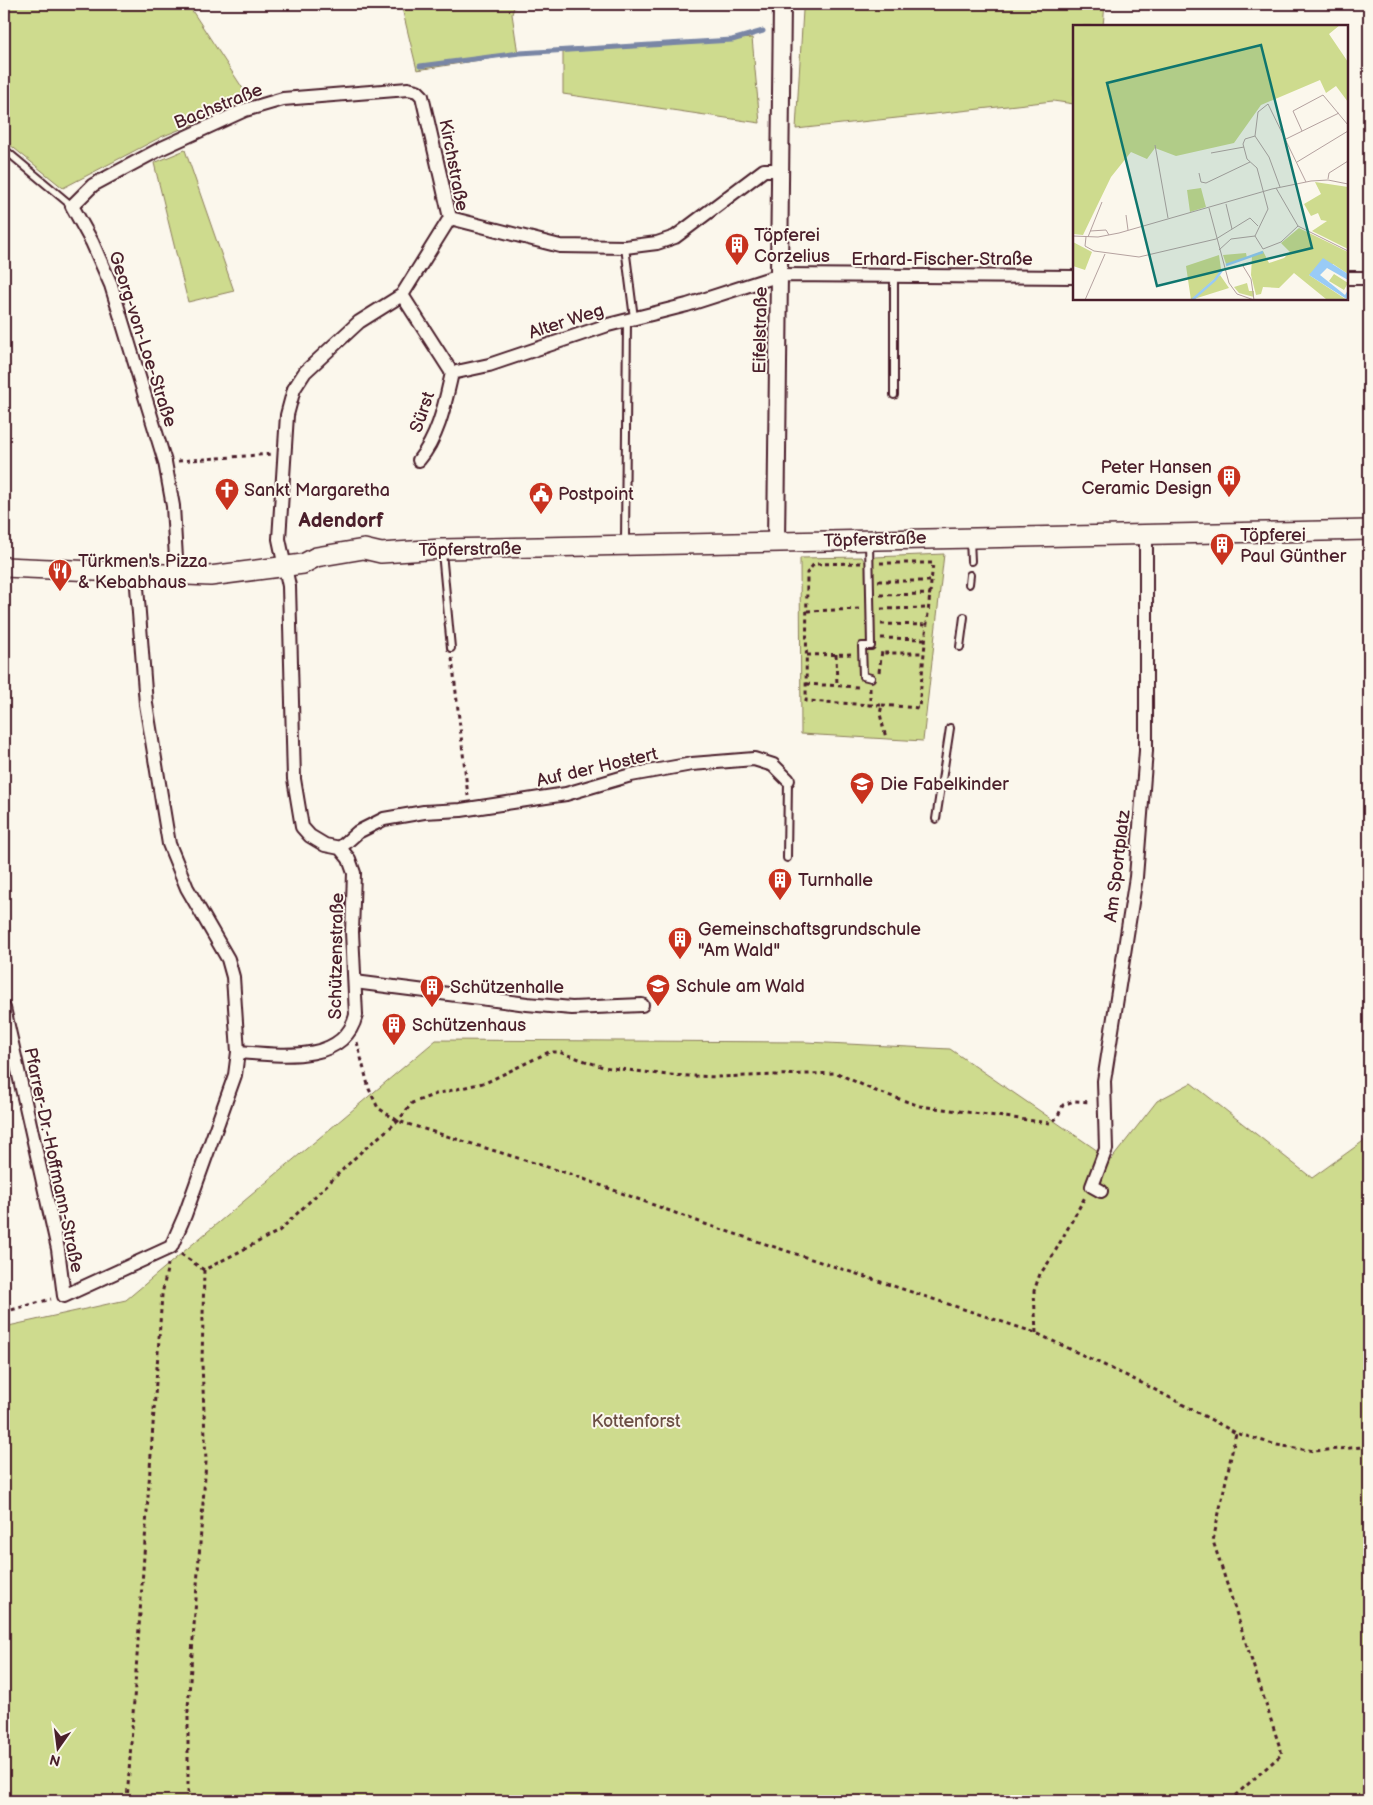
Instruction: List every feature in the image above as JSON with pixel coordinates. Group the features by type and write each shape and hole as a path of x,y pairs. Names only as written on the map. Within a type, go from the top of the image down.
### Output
{"main road":[{"name":"Töpferstraße","path":"4,567 177,576 247,573 303,564 318,568 372,560 381,552 442,549 1369,530"}],"street":[{"name":"Eifelstraße","path":"776,542 782,4"},
{"name":"Bachstraße","path":"72,206 93,185 162,148 245,110 283,99 408,90 417,91 422,96"},
{"name":"Kirchstraße","path":"285,566 279,539 287,415 294,389 305,372 359,322 402,294 450,218 422,96"},
{"path":"450,218 560,246 625,247 657,243 675,237 764,170 781,170"},
{"name":"Georg-von-Loe-Straße","path":"72,206 92,242 111,285 165,462 173,506 177,576"},
{"name":"Erhard-Fischer-Straße","path":"780,275 1073,276"},
{"name":"Alter Weg","path":"452,373 489,365 630,319 686,305 780,275"},
{"path":"1348,278 1369,278"},
{"path":"402,294 452,373"},
{"name":"Sürst","path":"419,460 427,450 441,418 452,373"},
{"name":"Am Sportplatz","path":"1097,1188 1106,1149 1104,1081 1136,877 1146,760 1146,535"},
{"path":"285,566 289,594 293,760 298,814 302,827 310,836 325,845 340,848"},
{"path":"136,574 146,704 168,844 187,888 228,959 233,978 238,1052 235,1075 185,1215 171,1247"},
{"name":"Auf der Hostert","path":"340,848 358,832 384,819 424,812 470,809 566,794 630,775 692,764 754,759 773,765 788,780"},
{"name":"Schützenstraße","path":"238,1052 311,1053 332,1047 353,1028 356,1015 352,932 354,873 349,859 340,848"},
{"path":"355,982 572,1008 642,1005"},
{"name":"Pfarrer-Dr.-Hoffmann-Straße","path":"4,1008 58,1249 64,1296 171,1247"}],"lane":[{"name":"Georg-von-Loe-Straße","path":"4,149 72,206"},
{"path":"625,247 630,319 625,546"},
{"path":"894,276 894,395"},
{"path":"970,537 971,561"},
{"path":"869,539 869,581 874,646 862,646 861,653 862,676 870,678"},
{"path":"442,549 451,648"},
{"path":"969,584 970,576"},
{"path":"960,647 964,617"},
{"path":"936,819 950,728"},
{"name":"Auf der Hostert","path":"787,858 788,780"}],"path":[{"path":"165,462 264,453"},
{"path":"861,563 814,564 807,572 808,655 806,701 919,708 934,566 930,562 875,563"},
{"path":"869,581 933,581"},
{"path":"870,595 932,594"},
{"path":"878,624 928,625"},
{"path":"924,653 883,653 874,646 880,638 926,639"},
{"path":"451,648 470,809"},
{"path":"808,655 861,653"},
{"path":"870,705 870,678 878,675 883,653"},
{"path":"836,654 837,686"},
{"path":"806,684 870,688"},
{"path":"882,705 880,714 886,738"},
{"path":"353,1028 369,1088 378,1108 398,1122 574,1175 705,1224 1036,1333 1146,1385 1236,1433 1277,1445 1314,1451 1362,1447 1369,1443"},
{"path":"204,1270 278,1231 362,1151 398,1122 412,1104 422,1098 487,1082 549,1052 560,1052 602,1067 668,1075 717,1077 837,1073 873,1090 920,1106 1050,1123 1057,1118 1063,1105 1074,1101 1104,1103"},
{"path":"1036,1333 1034,1291 1040,1274 1097,1188"},
{"path":"127,1801 162,1295 171,1247 204,1270"},
{"path":"188,1801 188,1708 206,1462 202,1363 204,1270"},
{"path":"4,1312 64,1296"},
{"path":"1229,1801 1282,1754 1213,1541 1236,1433"}],"green space":[{"path":"4,4 198,4 191,9 251,101 161,137 63,188 4,140"},
{"path":"401,4 515,4 512,14 518,54 417,70"},
{"path":"809,4 1105,4 1103,25 1073,25 1073,104 1053,101 796,129 803,10"},
{"path":"752,38 760,123 563,94 563,52"},
{"path":"185,150 234,291 188,302 154,163"},
{"path":"944,554 923,741 801,734 800,558 862,557 864,561 873,561 875,557"},
{"name":"Kottenforst","path":"436,1040 806,1042 950,1049 1111,1160 1157,1101 1191,1083 1312,1178 1369,1137 1369,1801 4,1801 4,1327 126,1300"}],"waterway":[{"path":"420,66 520,53 732,40 763,31"}],"place":[{"name":"Töpferei Corzelius","path":"737,266"},
{"name":"Peter Hansen Ceramic Design","path":"1229,498"},
{"name":"Sankt Margaretha","path":"227,511"},
{"name":"Postpoint","path":"541,515"},
{"name":"Töpferei Paul Günther","path":"1222,566"},
{"name":"Türkmen's Pizza & Kebabhaus","path":"60,592"},
{"name":"Die Fabelkinder","path":"862,805"},
{"name":"Turnhalle","path":"780,901"},
{"name":"Gemeinschaftsgrundschule \"Am Wald\"","path":"680,960"},
{"name":"Schule am Wald","path":"658,1007"},
{"name":"Schützenhalle","path":"432,1008"},
{"name":"Schützenhaus","path":"394,1046"}],"district":[{"name":"Adendorf","path":"341,520"}]}
